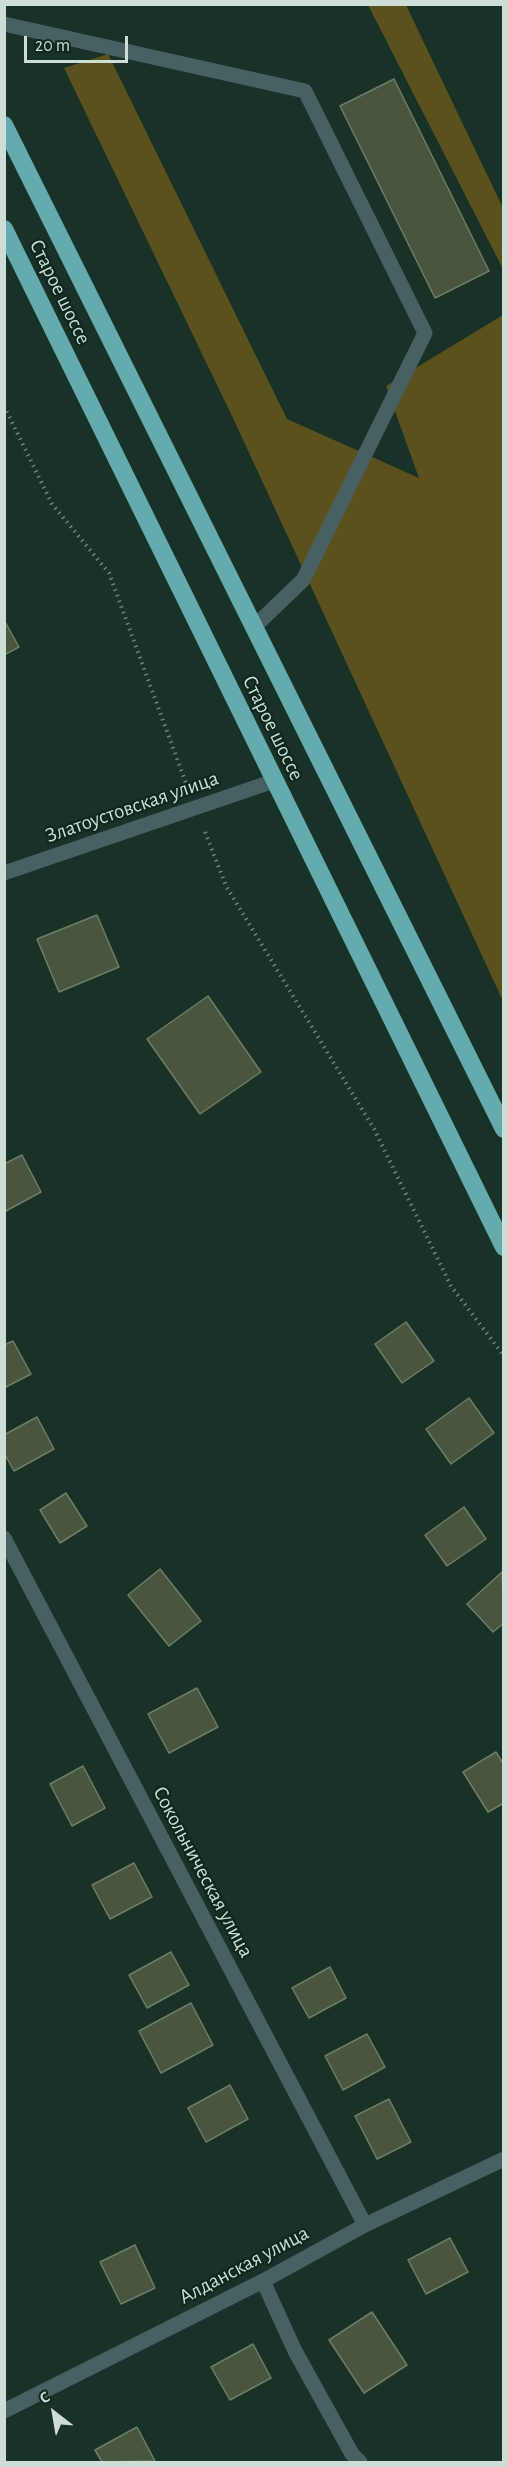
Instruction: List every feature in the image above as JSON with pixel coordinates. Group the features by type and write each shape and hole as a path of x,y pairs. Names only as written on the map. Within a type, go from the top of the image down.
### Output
{"highway":[{"name":"Старое шоссе","path":"4,125 504,1129"},
{"name":"Старое шоссе","path":"4,229 504,1247"}],"street":[{"path":"4,24 305,91 424,333 303,580 254,627"},
{"name":"Златоустовская улица","path":"4,873 274,781"},
{"name":"Сокольническая улица","path":"4,1538 365,2225"},
{"name":"Алданская улица","path":"4,2410 262,2281 365,2225 504,2159"},
{"path":"262,2281 295,2351 352,2454 360,2463"}],"path":[{"path":"4,406 52,504 109,573 226,886 374,1129 452,1286 504,1356"}],"shaded area":[{"path":"368,5 406,5 503,208 503,269"},
{"path":"108,54 287,419 419,478 386,386 503,315 503,1001 232,416 64,68"}],"building":[{"path":"394,79 489,271 435,298 340,106"},
{"path":"4,620 19,647 4,655"},
{"path":"97,915 119,967 59,992 37,939"},
{"path":"208,996 261,1072 200,1114 147,1039"},
{"path":"22,1155 41,1192 4,1212 4,1164"},
{"path":"406,1322 434,1361 402,1383 375,1344"},
{"path":"13,1341 31,1374 4,1388 4,1345"},
{"path":"469,1398 494,1433 451,1464 426,1429"},
{"path":"37,1417 54,1449 14,1471 4,1453 4,1435"},
{"path":"66,1493 87,1526 60,1543 40,1510"},
{"path":"464,1507 486,1539 447,1566 425,1535"},
{"path":"160,1569 201,1621 169,1646 128,1595"},
{"path":"502,1572 504,1623 493,1632 467,1604"},
{"path":"197,1688 218,1727 169,1753 148,1714"},
{"path":"496,1752 504,1765 504,1803 488,1812 463,1772"},
{"path":"83,1766 105,1808 72,1826 50,1784"},
{"path":"134,1863 152,1897 110,1919 92,1885"},
{"path":"171,1952 189,1985 147,2008 129,1975"},
{"path":"330,1967 346,1998 309,2018 292,1988"},
{"path":"191,2003 213,2045 161,2073 139,2031"},
{"path":"367,2034 385,2067 343,2090 325,2056"},
{"path":"230,2085 248,2119 206,2142 188,2108"},
{"path":"389,2099 411,2142 377,2159 355,2116"},
{"path":"450,2238 468,2272 426,2294 408,2260"},
{"path":"135,2245 155,2288 121,2304 100,2262"},
{"path":"372,2312 407,2365 364,2393 329,2340"},
{"path":"253,2344 271,2378 230,2400 211,2367"},
{"path":"137,2427 155,2461 102,2462 95,2450"}]}
